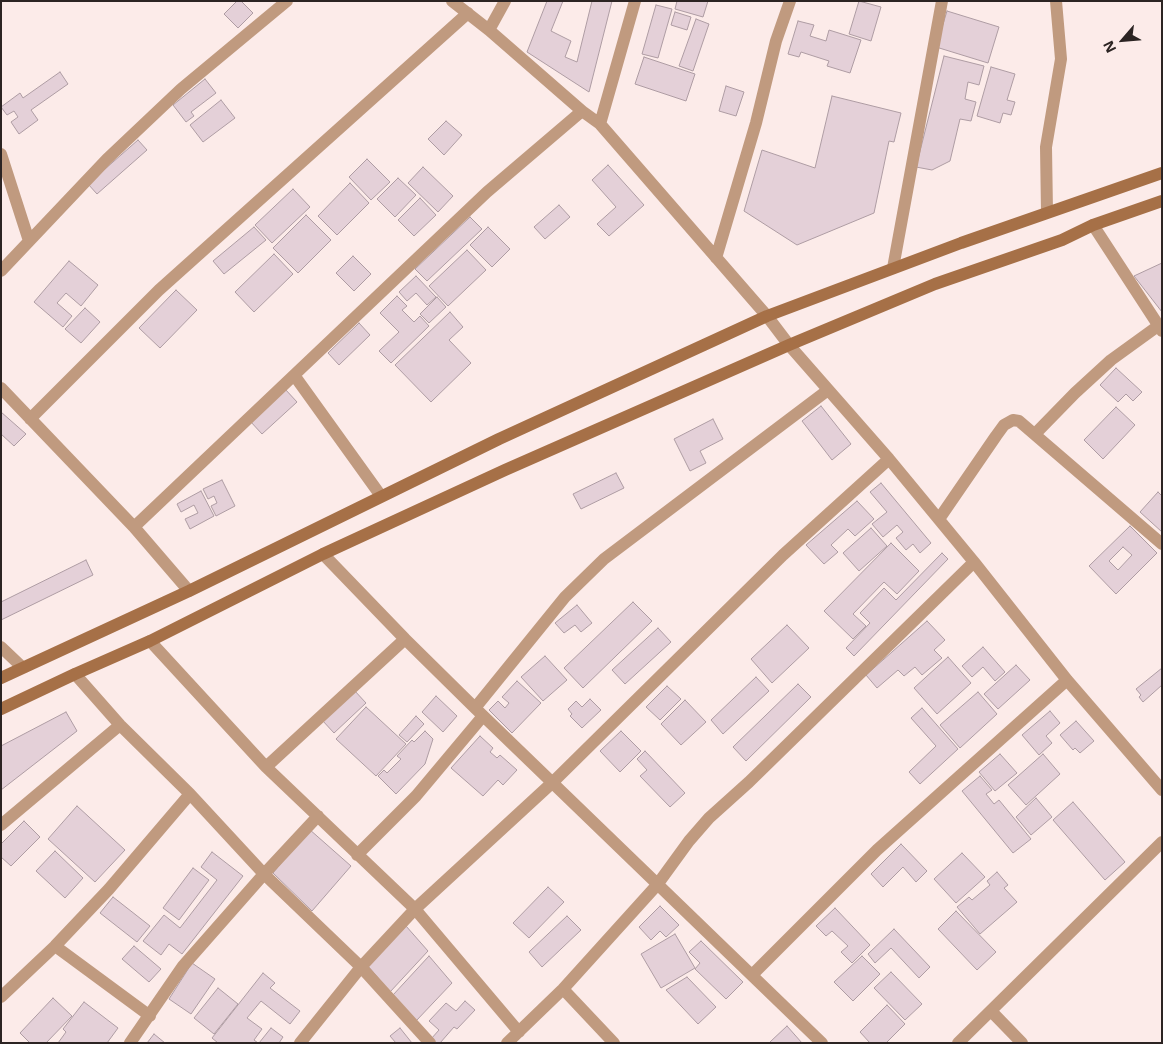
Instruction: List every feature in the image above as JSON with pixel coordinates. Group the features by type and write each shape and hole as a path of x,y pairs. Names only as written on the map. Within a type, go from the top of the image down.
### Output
{"main road":[{"path":"1,678 189,592 499,439 767,316 1047,212 1162,173"},
{"path":"1,709 150,641 323,554 506,470 789,345 935,284 1062,240 1093,225 1162,201"}],"street":[{"path":"1,271 107,159 181,89 287,1"},
{"path":"452,1 489,30 582,111 600,124 889,459 974,562 1067,680 1162,790"},
{"path":"489,30 506,1"},
{"path":"600,124 635,1"},
{"path":"716,258 756,123 776,41 790,1"},
{"path":"893,268 942,1"},
{"path":"1047,212 1046,147 1061,59 1056,1"},
{"path":"30,419 160,290 468,14"},
{"path":"134,527 487,192 582,111"},
{"path":"1,154 29,241"},
{"path":"1035,434 1111,360 1160,329 1093,225"},
{"path":"294,375 381,496"},
{"path":"1,388 134,527 189,592"},
{"path":"357,855 416,796 565,597 604,559 828,390"},
{"path":"939,519 1004,426 1013,420 1019,421 1035,434 1162,544"},
{"path":"300,1043 361,967 415,909 552,782 783,556 889,459"},
{"path":"323,554 479,712 822,1043"},
{"path":"507,1043 563,990 657,884 688,841 709,818 749,782 974,562"},
{"path":"266,767 405,639"},
{"path":"150,641 266,767 415,909 519,1032"},
{"path":"1,647 22,667"},
{"path":"75,674 120,726 190,794 264,874 361,967 430,1043"},
{"path":"752,975 877,850 1067,680"},
{"path":"1,825 120,726"},
{"path":"1,997 55,946 109,889 190,794"},
{"path":"130,1043 183,966 318,816"},
{"path":"958,1043 1162,842"},
{"path":"55,946 150,1016"},
{"path":"563,990 614,1043"},
{"path":"991,1011 1022,1043"}],"building":[{"path":"237,1 241,1 253,13 238,28 224,14"},
{"path":"547,1 563,1 551,31 571,41 565,57 577,62 592,1 612,1 589,92 527,52"},
{"path":"677,1 708,1 703,17 675,9"},
{"path":"859,1 881,7 871,41 849,34"},
{"path":"656,5 672,9 658,58 642,54"},
{"path":"947,11 999,27 988,63 936,47"},
{"path":"675,12 691,17 687,30 671,25"},
{"path":"696,19 709,24 693,71 679,66"},
{"path":"798,21 814,25 810,36 826,41 829,30 861,40 850,73 827,66 829,61 801,52 799,57 788,54"},
{"path":"944,56 984,66 979,85 968,82 965,99 976,102 971,121 960,119 950,161 932,170 916,167"},
{"path":"644,57 695,74 686,101 635,84"},
{"path":"991,67 1015,74 1007,100 1015,102 1011,115 1003,113 1000,123 977,116"},
{"path":"60,72 68,84 31,110 38,120 19,134 11,122 18,117 14,111 7,115 1,107 20,93 23,98"},
{"path":"205,79 216,93 191,112 194,116 186,122 173,105"},
{"path":"726,86 744,92 736,116 719,111"},
{"path":"832,96 901,113 894,142 889,141 874,213 797,245 744,211 762,150 815,168"},
{"path":"221,100 235,118 203,142 190,125"},
{"path":"446,121 462,135 444,155 428,139"},
{"path":"138,140 147,150 97,194 88,184"},
{"path":"367,159 390,182 371,200 349,177"},
{"path":"608,165 644,205 609,236 597,224 616,207 592,180"},
{"path":"423,167 453,196 438,212 408,183"},
{"path":"398,178 416,195 395,217 377,199"},
{"path":"350,183 369,203 337,235 318,216"},
{"path":"293,189 310,207 272,243 255,225"},
{"path":"420,198 436,215 414,236 398,220"},
{"path":"559,205 570,217 545,239 534,227"},
{"path":"306,215 331,240 298,273 273,248"},
{"path":"470,217 482,229 427,281 415,269"},
{"path":"254,227 266,240 224,274 213,261"},
{"path":"488,227 510,249 492,267 470,245"},
{"path":"467,250 486,270 448,306 429,286"},
{"path":"274,254 293,274 254,312 235,292"},
{"path":"353,256 371,274 354,291 336,273"},
{"path":"69,261 98,285 81,306 66,293 57,303 72,316 63,327 34,302"},
{"path":"1162,263 1162,312 1134,276"},
{"path":"416,276 436,297 427,305 416,293 407,301 399,292"},
{"path":"176,290 197,310 160,348 139,328"},
{"path":"397,296 407,306 402,310 414,322 420,316 429,326 391,363 379,351 399,332 380,313"},
{"path":"437,297 446,307 429,323 420,314"},
{"path":"85,308 100,322 81,343 65,329"},
{"path":"450,312 463,327 449,340 471,363 431,402 395,365"},
{"path":"359,323 370,335 339,365 328,353"},
{"path":"1116,368 1142,392 1133,401 1126,394 1118,402 1100,385"},
{"path":"285,389 297,402 262,434 250,421"},
{"path":"821,406 851,444 832,460 802,421"},
{"path":"1116,407 1135,425 1103,459 1084,440"},
{"path":"1,412 26,434 14,446 1,434"},
{"path":"713,419 723,439 700,451 706,463 690,471 674,439"},
{"path":"616,473 624,488 581,509 573,494"},
{"path":"222,480 235,506 216,516 211,506 217,503 214,496 208,499 203,489"},
{"path":"881,483 931,543 920,553 913,544 906,550 896,538 903,532 897,525 883,537 872,524 887,512 870,492"},
{"path":"201,491 214,516 190,529 185,519 198,513 194,505 181,512 177,504"},
{"path":"1158,492 1162,496 1162,532 1140,512"},
{"path":"857,501 874,519 855,536 848,529 831,545 838,552 824,564 806,545"},
{"path":"1130,526 1157,553 1116,594 1089,566","holes":["1123,547 1132,555 1118,570 1109,561"]},
{"path":"871,528 887,546 859,571 843,553"},
{"path":"891,543 919,571 897,594 884,582 853,614 866,626 853,639 824,611"},
{"path":"942,553 948,559 854,656 846,648 870,623 860,613 884,588 896,600"},
{"path":"86,560 93,575 1,620 1,602"},
{"path":"633,602 652,621 583,688 564,668"},
{"path":"577,605 592,623 581,632 575,625 564,633 555,623"},
{"path":"927,621 945,640 934,650 942,658 922,675 915,667 904,676 898,670 877,688 866,675"},
{"path":"787,625 809,648 772,683 751,659"},
{"path":"658,628 671,642 625,684 612,670"},
{"path":"983,647 1005,672 995,681 983,667 972,677 962,666"},
{"path":"545,656 567,680 543,701 521,677"},
{"path":"948,657 971,683 937,714 914,688"},
{"path":"1016,665 1030,680 998,709 984,694"},
{"path":"1162,668 1162,685 1143,702 1139,697 1141,695 1136,689"},
{"path":"756,677 769,691 723,734 711,720"},
{"path":"517,681 541,703 512,733 489,710 498,701 505,708 509,703 502,697"},
{"path":"798,684 811,697 746,761 733,747"},
{"path":"667,686 681,699 660,720 646,707"},
{"path":"354,690 366,703 334,733 322,720"},
{"path":"978,692 997,714 960,748 940,725"},
{"path":"436,696 457,716 443,732 422,712"},
{"path":"590,699 601,710 582,728 570,716 572,714 568,709 576,701 582,707"},
{"path":"685,700 706,722 681,745 661,724"},
{"path":"366,707 406,744 376,776 336,739"},
{"path":"922,708 958,749 920,784 909,772 936,746 911,718"},
{"path":"1050,711 1060,723 1046,736 1052,743 1039,755 1022,735"},
{"path":"66,712 77,731 1,790 1,746"},
{"path":"416,716 424,724 407,742 399,735"},
{"path":"1076,721 1094,741 1080,753 1075,748 1073,750 1060,735"},
{"path":"425,731 433,739 425,764 396,794 378,776 384,770 387,773 401,759 397,756 412,740 414,742"},
{"path":"621,731 641,751 620,772 600,751"},
{"path":"480,736 493,748 490,752 497,758 500,755 517,770 503,785 498,780 483,796 451,768"},
{"path":"645,751 685,793 670,807 640,776 647,770 637,759"},
{"path":"1000,754 1017,773 995,791 979,772"},
{"path":"1043,754 1060,774 1026,805 1008,785"},
{"path":"980,776 992,790 986,794 994,804 999,800 1031,839 1013,853 962,791"},
{"path":"1036,798 1052,817 1031,835 1016,817"},
{"path":"1073,802 1125,862 1105,880 1053,820"},
{"path":"77,806 125,850 95,882 48,839"},
{"path":"24,821 40,837 11,866 1,857 1,844"},
{"path":"309,829 351,866 312,911 273,873"},
{"path":"901,844 927,871 916,882 903,867 883,887 871,874"},
{"path":"55,851 83,878 65,898 36,871"},
{"path":"212,852 243,876 182,954 169,944 161,955 143,941 164,915 180,928 217,880 201,867"},
{"path":"962,853 985,877 956,903 934,879"},
{"path":"193,868 209,880 179,920 163,908"},
{"path":"997,872 1008,885 1004,888 1017,902 980,934 957,907 969,897 972,900 990,885 987,881"},
{"path":"548,887 564,902 529,938 513,923"},
{"path":"113,897 150,926 137,942 100,913"},
{"path":"660,906 679,925 666,937 660,931 651,940 639,927"},
{"path":"835,908 870,945 852,963 841,952 848,946 832,931 826,936 816,926"},
{"path":"956,911 996,952 977,970 938,929"},
{"path":"567,916 581,930 542,967 529,952"},
{"path":"406,926 428,951 390,992 368,966"},
{"path":"894,929 930,967 919,978 891,948 875,963 868,954"},
{"path":"675,934 695,968 661,988 641,954"},
{"path":"701,941 743,982 726,999 695,969 700,963 689,952"},
{"path":"134,946 161,969 149,982 122,959"},
{"path":"429,956 452,983 416,1021 393,995"},
{"path":"862,956 880,974 853,1001 834,982"},
{"path":"192,963 215,979 191,1014 169,999"},
{"path":"891,972 922,1004 905,1020 874,988"},
{"path":"263,973 275,983 270,988 300,1011 290,1024 261,1001 247,1018 262,1029 254,1040 258,1043 218,1043 212,1038"},
{"path":"687,977 716,1007 698,1024 666,990"},
{"path":"218,988 238,1004 214,1034 194,1018"},
{"path":"53,998 72,1016 46,1043 30,1043 20,1033"},
{"path":"465,1001 475,1010 457,1029 454,1027 440,1043 435,1043 431,1039 439,1030 429,1021 446,1003 456,1011"},
{"path":"84,1002 118,1028 107,1043 58,1043 66,1032 63,1029"},
{"path":"887,1005 905,1024 886,1043 870,1043 860,1032"},
{"path":"787,1026 802,1043 770,1043 770,1042"},
{"path":"271,1028 283,1037 279,1043 259,1043"},
{"path":"400,1028 412,1043 396,1043 390,1036"},
{"path":"154,1034 165,1043 147,1043"}]}
